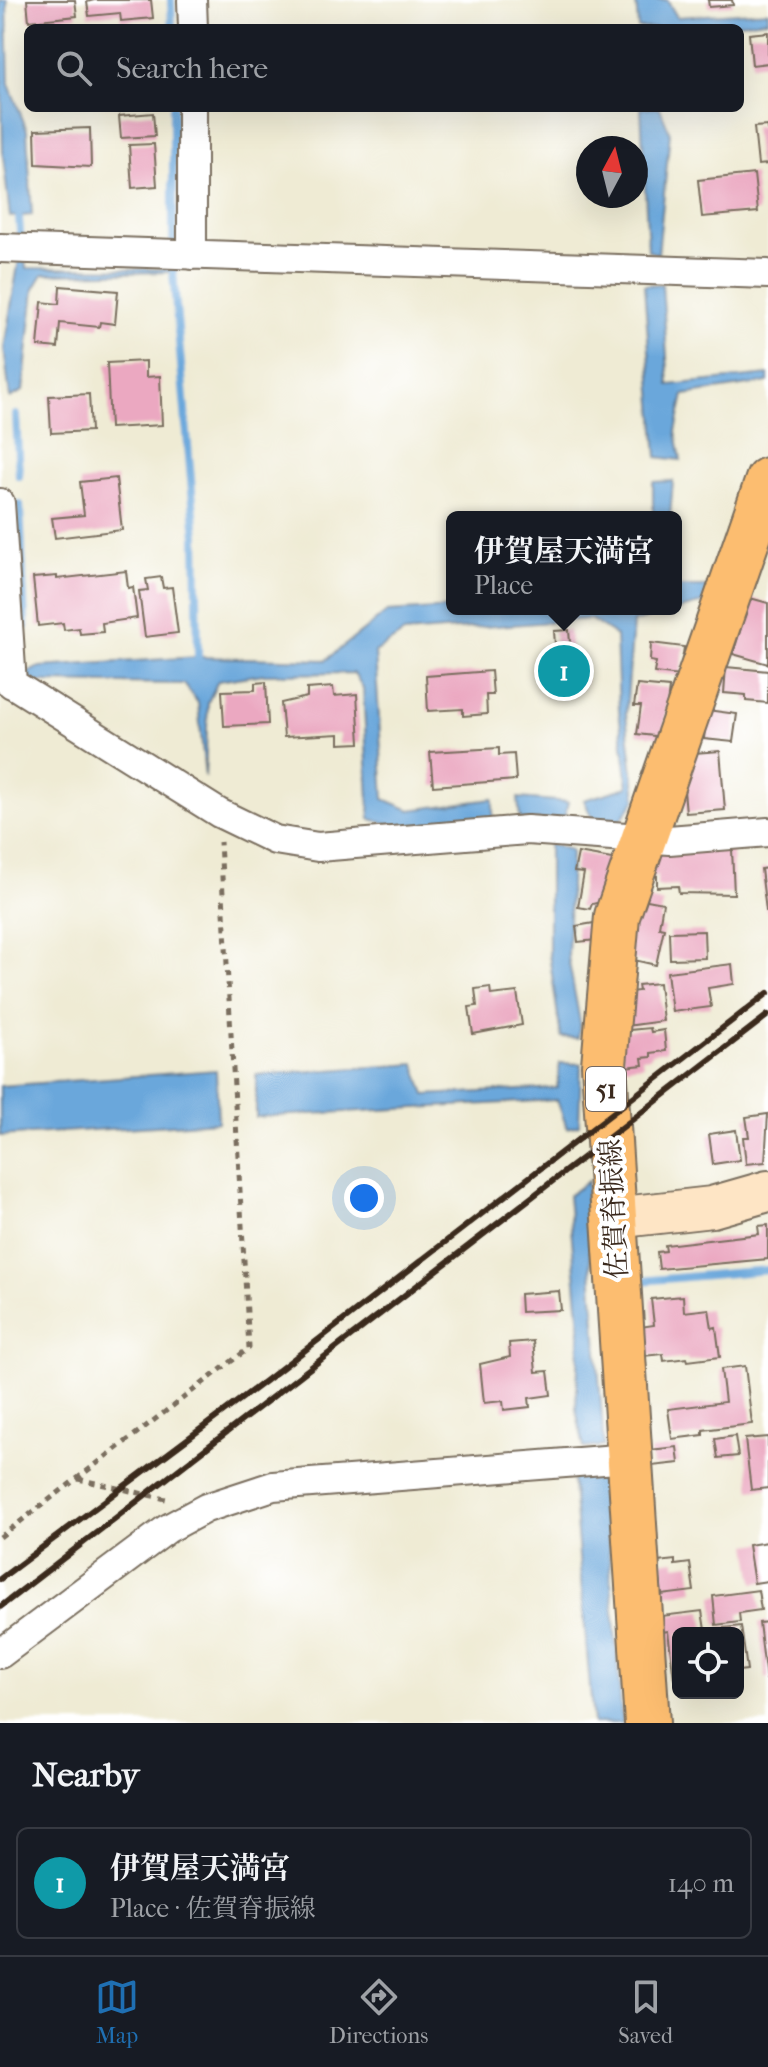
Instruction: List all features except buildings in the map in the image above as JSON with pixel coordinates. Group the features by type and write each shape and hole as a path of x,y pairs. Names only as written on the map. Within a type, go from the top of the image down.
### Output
{"main road":[{"name":"佐賀脊振線","path":"647,1723 604,1065 608,1003 617,916 768,480"},
{"path":"614,1218 712,1207 768,1191"}],"street":[{"path":"192,0 193,24"},
{"path":"192,112 192,255"},
{"path":"0,248 768,274"},
{"path":"0,503 6,680 219,813 275,840 318,847 527,830 669,840 768,832"},
{"path":"0,1654 167,1529 206,1508 273,1486 629,1458"}],"path":[{"path":"0,1537 249,1348 219,813"},
{"path":"77,1479 144,1496 180,1499"}],"water":[{"path":"0,0 7,0 9,84 27,130 32,215 10,217 3,155"},
{"path":"636,0 667,0 677,17 768,11 768,20 727,24 638,24"},
{"path":"641,112 662,112 670,133 658,254 648,251 648,136 642,136"},
{"path":"19,259 25,259 26,268 167,269 173,272 43,274 34,289 23,391 10,398 4,348"},
{"path":"662,284 669,385 768,375 768,382 684,395 676,431 681,460 657,457 644,285"},
{"path":"673,481 670,511 653,511 653,482"},
{"path":"682,587 713,587 710,601 682,609"},
{"path":"446,608 446,615 659,615 633,622 626,714 636,799 620,821 592,818 584,800 628,787 619,711 616,636 590,619 404,633 375,652 384,799 410,810 493,799 493,821 409,829 370,819 363,688 354,673 264,674 218,681 208,702 205,777 198,703 184,684 36,682 23,674 40,667 198,657 326,660 387,612"},
{"path":"518,798 568,802 564,820 520,820"},
{"path":"549,844 571,850 568,957 580,1022 578,1038 561,1037 549,954"},
{"path":"560,1063 581,1064 579,1125 567,1128 557,1100 256,1117 256,1075 415,1064 425,1095 557,1088"},
{"path":"216,1070 218,1122 0,1136 0,1086"},
{"path":"588,1181 586,1200 604,1446 584,1448 576,1409 580,1326 568,1196"},
{"path":"572,1474 603,1474 622,1723 593,1723"}],"waterway":[{"path":"171,0 172,24"},
{"path":"173,112 173,272 196,537 198,657"},
{"path":"19,218 21,245"},
{"path":"16,415 19,476"},
{"path":"20,505 25,626"},
{"path":"640,1281 768,1270"}],"railway":[{"path":"0,1579 265,1381 768,993"},
{"path":"0,1607 768,1015"}],"place":[{"name":"伊賀屋天満宮","path":"564,671"}]}
